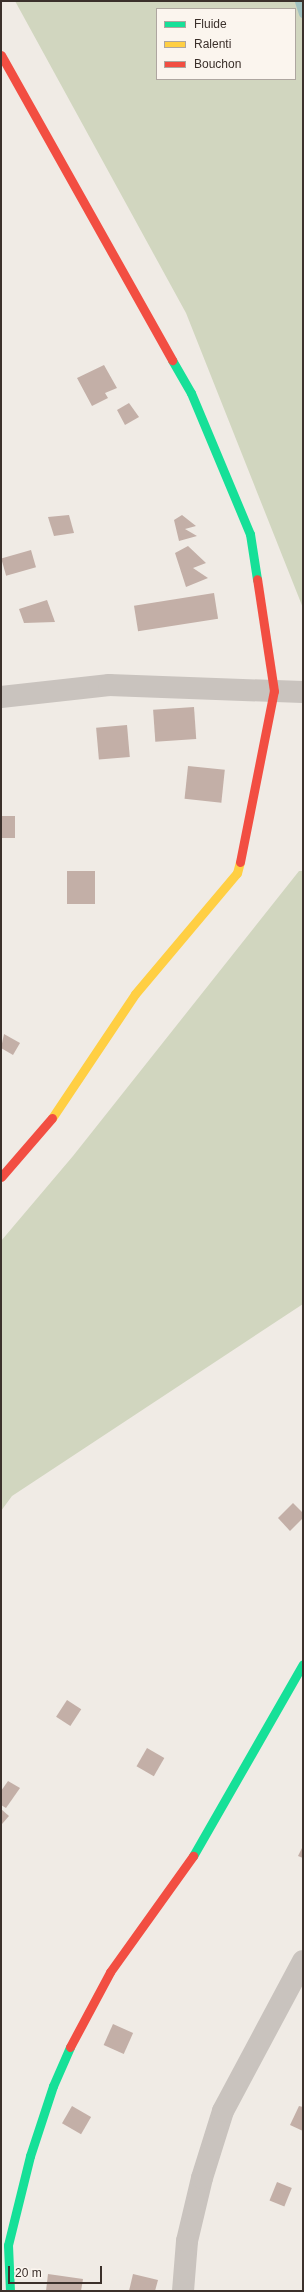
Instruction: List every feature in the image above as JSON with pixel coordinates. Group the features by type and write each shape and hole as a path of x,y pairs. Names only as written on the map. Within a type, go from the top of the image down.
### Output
{"street":[{"path":"1,55 191,393 250,534 274,691 255,795 237,873 135,994 49,1122 1,1178"},
{"path":"1,696 109,685 303,692"},
{"path":"10,2291 8,2245 28,2163 53,2086 73,2040 110,1972 202,1843 303,1664"},
{"path":"183,2291 187,2241 202,2178 223,2111 303,1961"}],"green space":[{"path":"15,1 303,1 303,608 186,313"},
{"path":"299,871 303,871 303,1304 12,1496 1,1511 1,1241 73,1156"}],"building":[{"path":"104,365 117,388 105,393 108,398 92,406 77,378"},
{"path":"129,403 139,417 125,425 117,410"},
{"path":"69,515 74,533 54,536 48,517"},
{"path":"182,515 196,526 185,529 197,536 179,541 174,520"},
{"path":"188,546 206,563 193,568 208,578 186,587 175,553"},
{"path":"31,550 36,567 6,576 1,559"},
{"path":"214,593 218,619 138,631 134,606"},
{"path":"47,600 55,622 24,623 19,609"},
{"path":"194,707 196,739 155,742 153,710"},
{"path":"127,725 130,757 99,760 96,728"},
{"path":"188,766 225,770 221,803 185,799"},
{"path":"1,816 15,816 15,838 1,838"},
{"path":"67,871 95,871 95,904 67,904"},
{"path":"4,1034 20,1043 13,1055 1,1048"},
{"path":"293,1503 303,1513 303,1518 290,1531 278,1518"},
{"path":"67,1700 81,1709 70,1726 56,1717"},
{"path":"147,1748 164,1758 154,1776 136,1766"},
{"path":"8,1781 20,1788 6,1808 1,1805 1,1791"},
{"path":"1,1809 9,1816 2,1824 1,1823"},
{"path":"303,1846 303,1858 298,1856"},
{"path":"113,2024 133,2033 124,2054 104,2045"},
{"path":"72,2106 91,2117 81,2134 62,2123"},
{"path":"299,2106 303,2107 303,2131 290,2125"},
{"path":"277,2182 292,2188 284,2207 270,2201"},
{"path":"48,2274 83,2279 81,2291 46,2291"},
{"path":"133,2274 158,2280 155,2291 129,2291"}],"waterway":[{"path":"299,1 303,13"}],"traffic: fast":[{"path":"172,360 191,393 250,534 257,579"},
{"path":"193,1856 303,1664"},
{"path":"10,2291 8,2245 30,2156 53,2086 70,2047"}],"traffic: slow":[{"path":"52,1118 135,994 237,873 240,862"}],"traffic: jam":[{"path":"1,55 172,360"},
{"path":"240,862 274,691 257,579"},
{"path":"1,1177 52,1118"},
{"path":"70,2047 110,1972 193,1856"}]}
